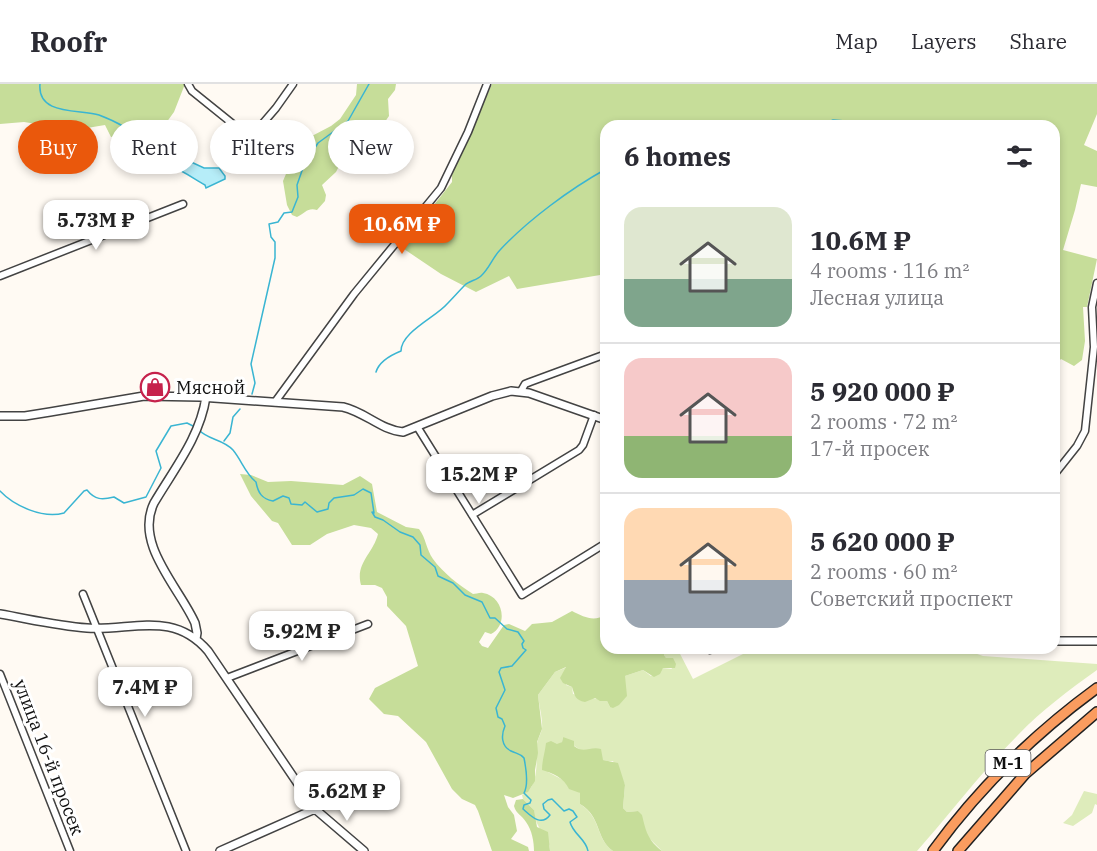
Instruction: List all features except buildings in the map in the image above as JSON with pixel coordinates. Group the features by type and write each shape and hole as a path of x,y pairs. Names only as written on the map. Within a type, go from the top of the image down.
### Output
{"highway":[{"name":"М-1","path":"933,851 965,810 1011,760 1059,717 1097,688"},
{"name":"М-1","path":"958,851 1025,774 1097,712"}],"street":[{"path":"188,84 192,91 229,120"},
{"path":"266,120 292,84"},
{"path":"275,402 354,294 441,188 488,84"},
{"path":"0,276 183,204"},
{"path":"1060,466 1077,446 1085,430 1094,347 1092,307 1097,283"},
{"path":"521,391 525,384 600,356"},
{"path":"0,416 42,413 144,396 206,397 343,407 353,409 396,432 404,432 492,396 521,391 600,418"},
{"path":"196,639 195,623 155,551 148,522 154,503 196,433 206,397"},
{"path":"472,515 581,447 594,415"},
{"path":"418,428 522,596 600,547"},
{"path":"83,594 186,851"},
{"path":"0,614 96,628 164,625 196,639 208,651 227,678 315,809 364,851"},
{"path":"227,678 368,624"},
{"path":"1060,641 1097,641"},
{"name":"улица 16-й просек","path":"0,674 70,851"},
{"path":"220,851 315,809"}],"green space":[{"path":"0,84 185,84 174,112 168,120 110,120 110,135 105,125 98,126 98,120 18,120 18,122 0,124"},
{"path":"357,84 396,84 395,90 388,99 389,116 386,120 339,120 356,95"},
{"path":"492,84 1097,84 1097,114 1084,145 1097,151 1097,187 1081,184 1063,250 1097,259 1087,307 1083,307 1085,341 1082,360 1074,366 1060,360 1060,120 600,120 600,275 517,289 509,276 476,292 441,274 401,247 452,182 452,175"},
{"path":"328,128 328,174 334,174 322,185 326,195 325,201 317,210 309,210 297,217 292,215 287,205 283,181 286,174 316,174 316,134"},
{"path":"240,474 251,475 268,482 291,481 343,485 360,476 372,484 377,512 406,527 419,529 431,555 446,574 473,594 482,593 495,599 502,618 497,630 491,634 485,632 479,642 482,646 488,648 504,625 509,624 525,631 532,624 552,622 572,611 585,617 600,617 600,654 664,654 666,658 673,658 675,668 663,668 660,674 654,677 643,670 625,676 627,696 613,708 607,701 595,698 585,702 577,699 572,687 563,683 560,678 566,667 555,672 538,695 542,729 537,742 535,781 528,792 513,798 504,795 514,815 517,831 511,839 528,847 529,851 492,851 475,805 462,799 452,789 426,742 398,716 384,714 369,699 375,688 418,666 406,626 387,606 387,597 382,588 375,585 361,585 362,564 378,534 371,528 354,525 327,534 310,545 292,545 278,523 272,521 251,496"},
{"path":"680,654 693,679 743,654 977,654 1097,664 1097,670 1046,709 1018,735 917,851 662,851 648,837 638,811 627,812 623,808 625,785 613,761 593,757 563,737 562,742 557,745 548,772 580,793 580,804 592,815 603,840 613,851 550,851 550,846 537,823 534,810 522,795 532,786 536,772 537,743 542,731 538,695 555,672 567,667 566,685 572,687 573,694 607,701 610,707 624,697 625,676 643,670 651,676 663,668 672,669 664,655"},
{"path":"563,737 574,741 574,746 584,750 601,749 603,760 618,763 625,785 623,808 627,812 638,811 642,815 648,835 662,851 613,851 607,846 592,815 580,804 580,793 569,789 558,776 542,770 546,743 551,741 557,744 562,742"},
{"path":"1084,791 1097,794 1097,805 1095,804 1092,813 1073,826 1063,823 1072,815"},
{"path":"523,799 534,810 537,827 548,832 550,851 534,851 530,829 514,806 516,800"}],"water":[{"path":"198,165 210,168 210,174 225,176 225,179 206,188 205,185 187,174 198,174"}],"waterway":[{"path":"40,84 45,102 52,106 91,113 111,120"},
{"path":"252,394 255,383 251,364 275,258 275,242 271,237 269,224 278,222 284,213 292,212 298,197 297,185 304,165 318,143 348,121 369,84"},
{"path":"376,372 386,359 401,351 407,337 413,331 442,309 467,284 481,276 498,253 536,216 600,173"},
{"path":"224,441 230,433 233,417 240,409"},
{"path":"0,491 13,502 29,510 47,514 64,513 87,490 96,497 102,499 114,497 124,503 146,497 161,468 156,451 171,426 187,423 195,427"},
{"path":"199,430 233,450 256,482 261,495 266,499 273,501 283,496 289,498 291,504 302,505 305,502 317,512 328,509 329,503 334,498 354,495 363,489 371,493 374,513 372,512 375,517 413,537 420,545 421,555 435,567 438,576 453,583 465,595 482,602 490,618 495,618 507,629 518,632 524,641 523,648 526,650 512,666 501,668 499,672 505,690 496,708 498,717 502,719 505,726 503,733 505,746 524,758 527,781 524,793 531,800 530,803 524,805 523,809 536,819 543,820 550,815 544,809 543,804 552,799 564,811 569,809 573,811 577,817 570,822 588,851"}],"place":[{"name":"Мясной","path":"155,387"}]}
